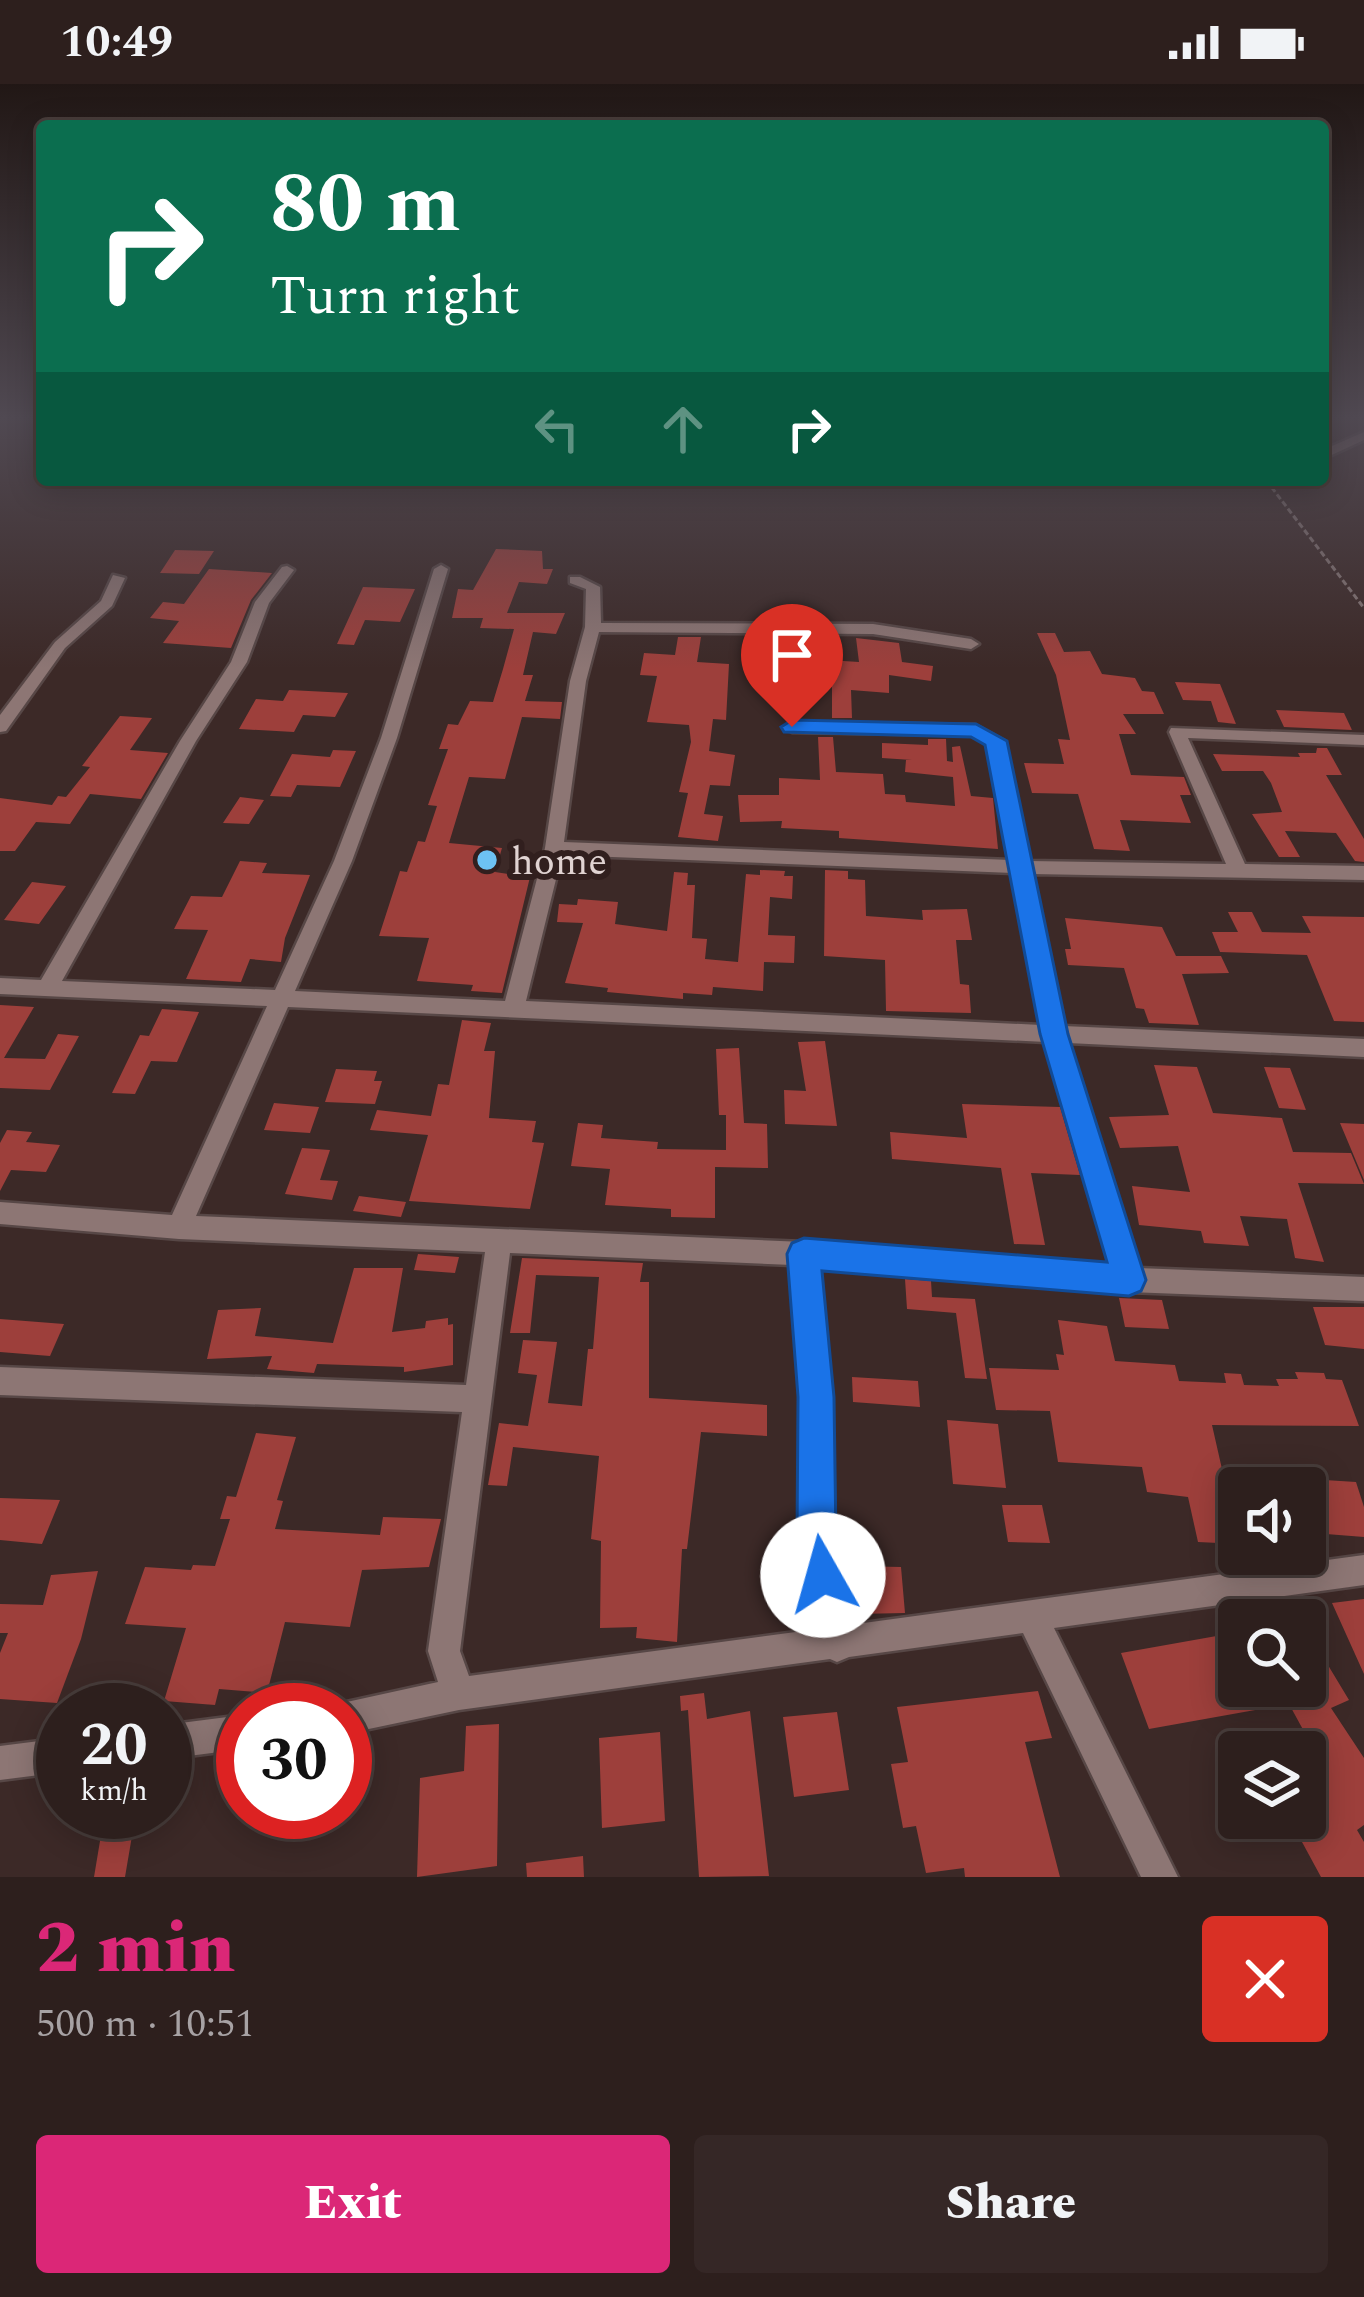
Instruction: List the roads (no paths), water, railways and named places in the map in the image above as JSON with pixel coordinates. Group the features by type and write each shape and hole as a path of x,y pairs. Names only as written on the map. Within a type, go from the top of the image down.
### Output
{"street":[{"path":"179,1227 343,861 389,738 441,569"},
{"path":"46,990 238,662 262,602 287,570"},
{"path":"0,727 60,645 107,603 118,578"},
{"path":"514,1006 554,848 578,681 593,627 593,587 575,580"},
{"path":"593,627 873,629 971,644"},
{"path":"792,727 976,730 988,735 998,748 1054,1034 1129,1280"},
{"path":"1238,869 1177,732 1364,740"},
{"path":"554,848 1019,867 1364,874"},
{"path":"0,986 1364,1048"},
{"path":"0,1213 179,1227 804,1254 1129,1280 1364,1288"},
{"path":"459,1694 444,1651 499,1239"},
{"path":"804,1254 816,1397 816,1539 837,1646"},
{"path":"2,1386 478,1399"},
{"path":"372,1712 459,1694 837,1646 1364,1570"},
{"path":"1033,1619 1160,1877"},
{"path":"0,1763 36,1758"}],"place":[{"name":"home","path":"487,860"}]}
